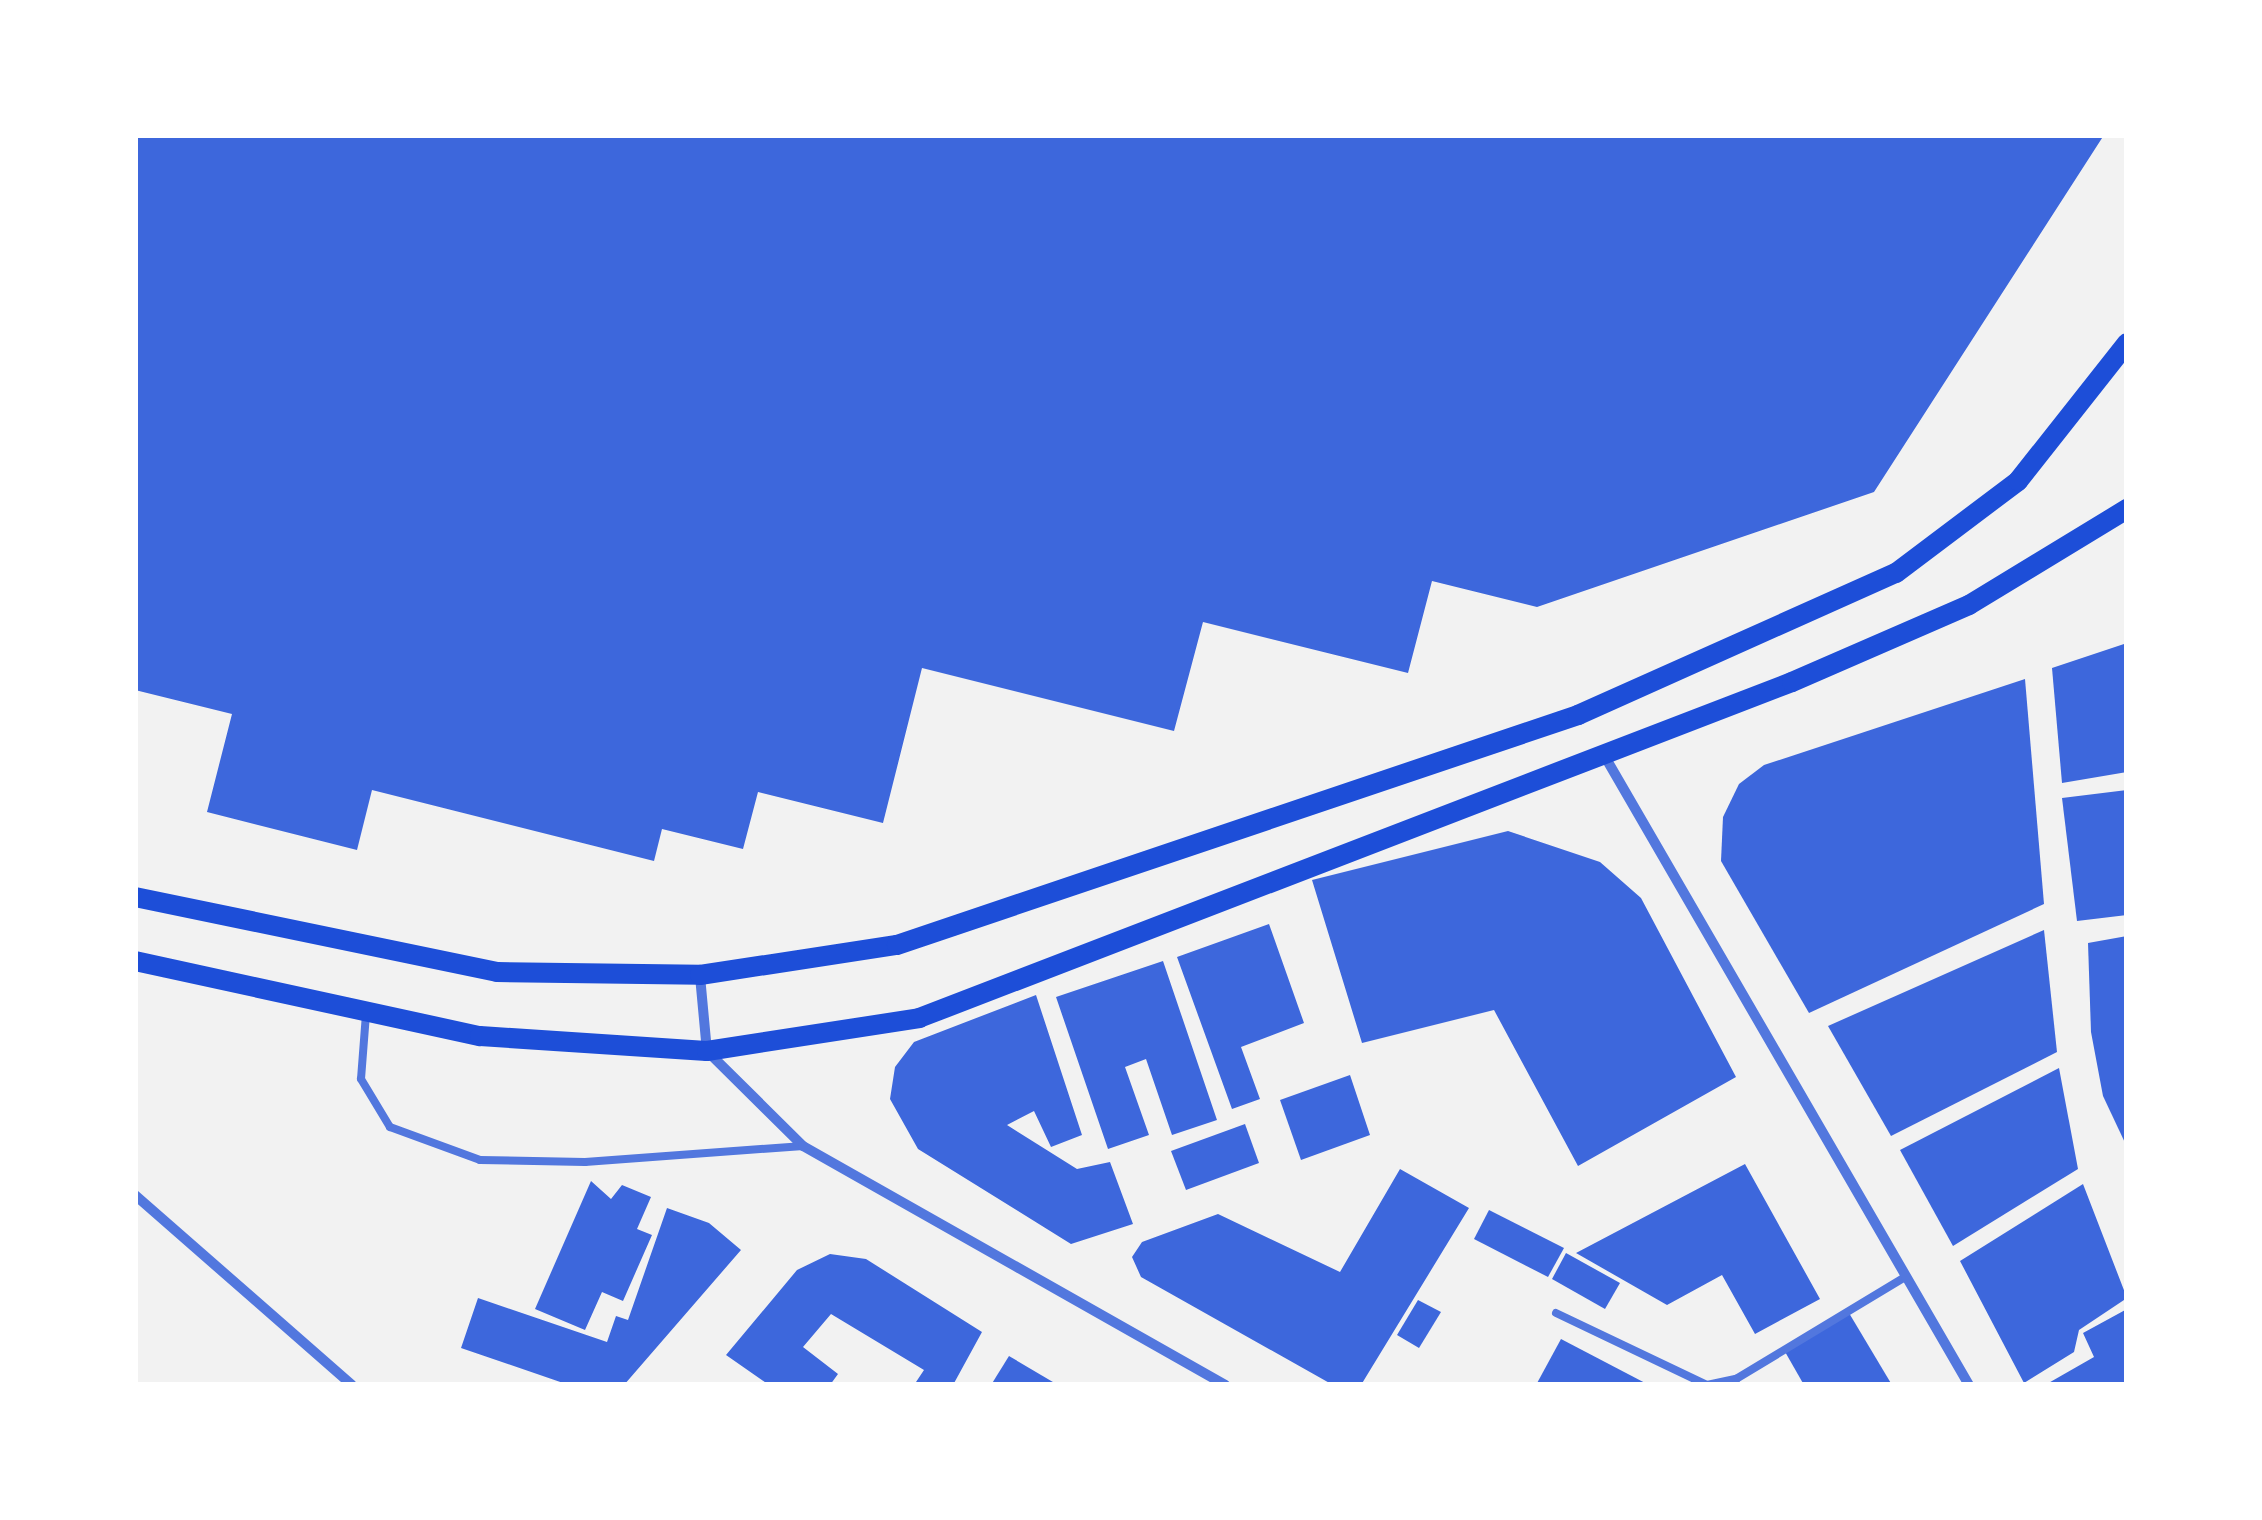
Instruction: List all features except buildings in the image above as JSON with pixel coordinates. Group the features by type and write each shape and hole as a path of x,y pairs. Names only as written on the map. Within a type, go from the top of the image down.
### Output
{"main road":[{"path":"135,897 497,972 700,975 896,945 1509,740 1700,662 1896,573 1960,531 2018,480 2127,342"},
{"path":"135,961 480,1036 707,1051 919,1018 1604,755 1969,605 2127,509"}],"street":[{"path":"1604,755 1969,1385"},
{"path":"700,975 707,1051 802,1146 1225,1385"},
{"path":"135,1195 352,1385"}],"lane":[{"path":"366,1013 361,1078 390,1128 480,1160 585,1162 802,1146"},
{"path":"1556,1313 1707,1385 1736,1379 1905,1277"}]}
